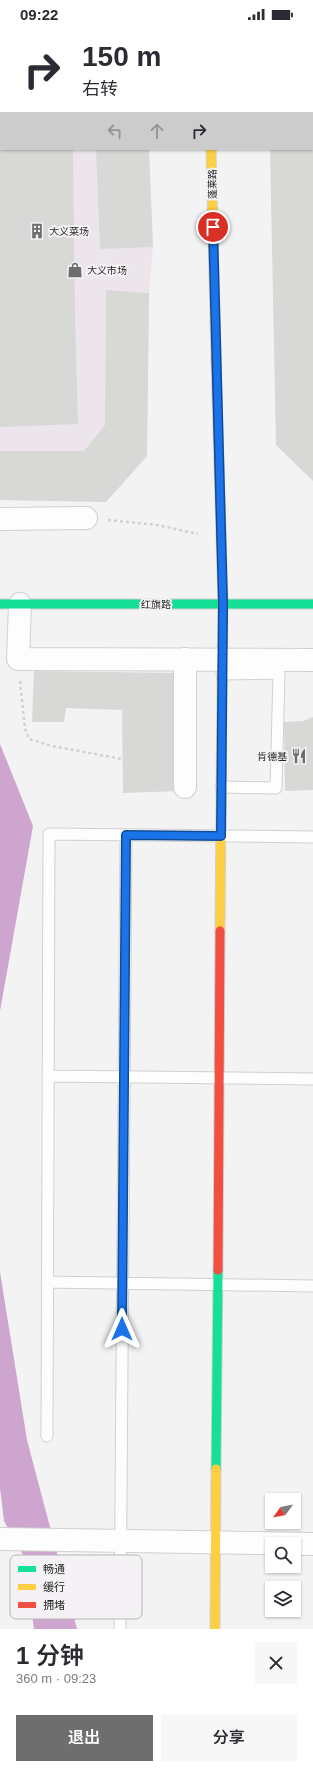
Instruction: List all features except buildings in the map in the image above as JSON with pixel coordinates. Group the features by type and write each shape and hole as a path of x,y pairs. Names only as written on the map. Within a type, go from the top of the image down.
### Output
{"street":[{"name":"蓬莱路","path":"211,150 220,539 223,604 215,1629"},
{"path":"0,519 86,518"},
{"path":"10,604 18,659 186,659 222,666 313,660"},
{"name":"红旗路","path":"10,604 313,604"},
{"path":"185,787 186,659"},
{"path":"0,1539 313,1544"}],"lane":[{"path":"221,787 276,788 279,674 222,666"},
{"path":"47,1436 50,834 313,837"},
{"path":"121,1555 126,835"},
{"path":"48,1076 313,1079"},
{"path":"47,1282 313,1286"},
{"path":"120,1619 120,1629"}],"path":[{"path":"86,518 158,524 220,539"},
{"path":"18,659 25,729 29,739 52,746 122,759"}],"shaded area":[{"name":"大义市场","path":"0,150 149,150 153,247 149,293 147,456 106,502 0,500"},
{"path":"0,744 33,826 0,1011"},
{"path":"0,1272 27,1440 57,1555 23,1555 4,1521 0,1488"},
{"path":"33,1619 74,1619 77,1629 34,1629"}],"traffic: fast":[{"path":"0,604 313,604"},
{"path":"216,1469 218,1270"}],"traffic: slow":[{"path":"211,150 216,358"},
{"path":"220,931 222,679"},
{"path":"215,1629 216,1469"}],"traffic: jam":[{"path":"216,358 223,604 222,679"},
{"path":"218,1270 220,931"}],"place":[{"name":"大义菜场","path":"37,231"},
{"name":"大义市场","path":"75,270"},
{"name":"肯德基","path":"299,756"}],"route":[{"path":"122,1329 126,835 221,836 223,604 220,539 213,227"}]}
